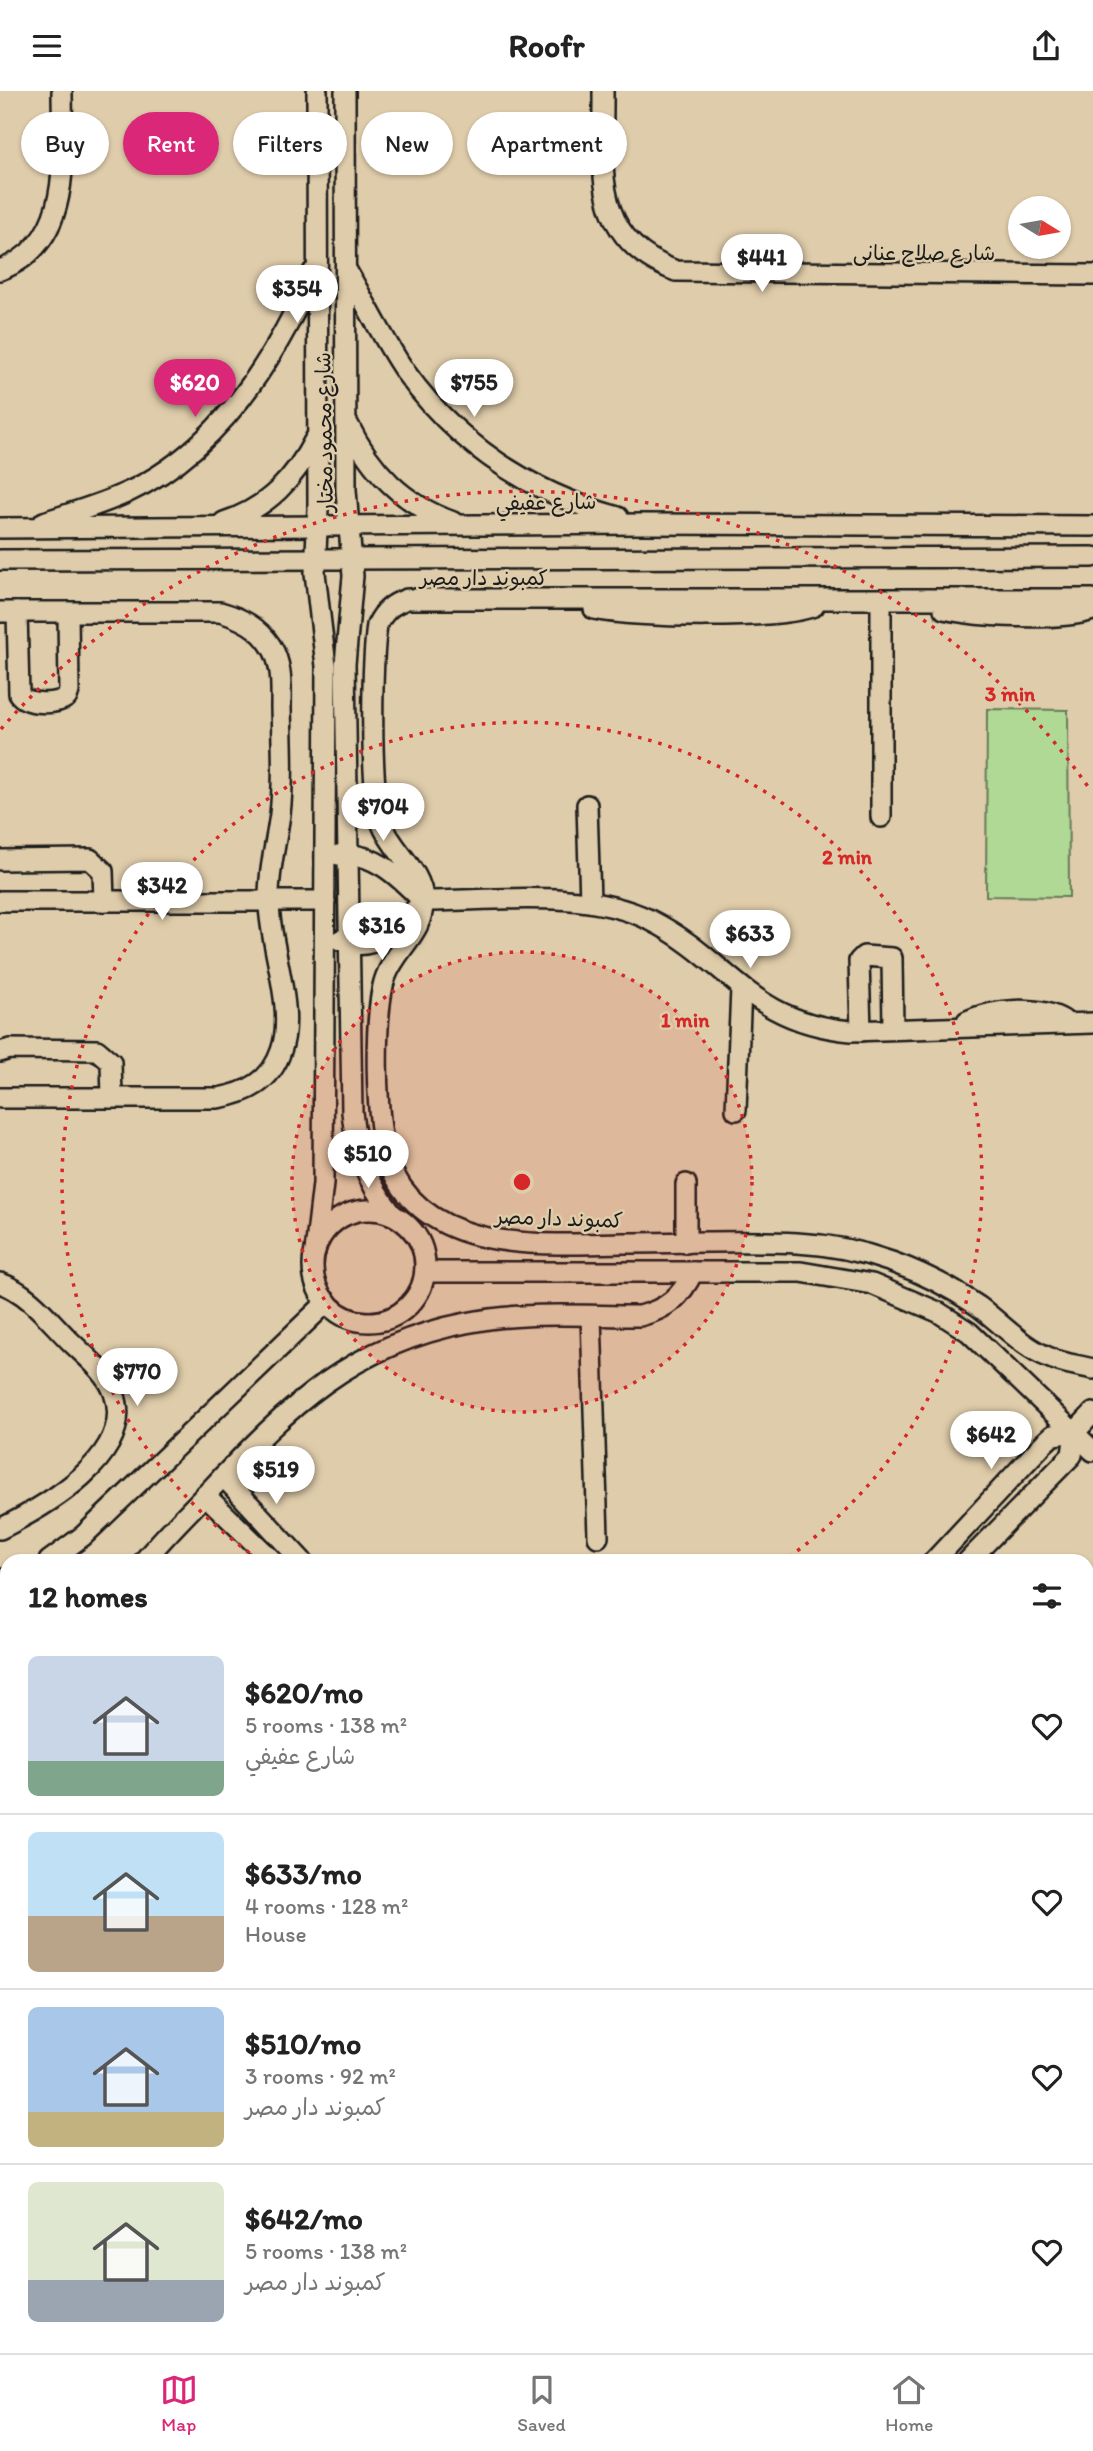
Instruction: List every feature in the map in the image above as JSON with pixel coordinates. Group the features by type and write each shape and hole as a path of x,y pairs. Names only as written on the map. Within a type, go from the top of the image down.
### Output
{"street":[{"path":"0,270 24,256 38,242 58,205 62,185 62,91"},
{"name":"شارع محمود مختار","path":"315,1252 323,1184 326,666 314,561 317,526 317,91"},
{"name":"شارع محمود مختار","path":"345,91 346,421 348,527 353,562 345,664 355,1140 371,1184 392,1214"},
{"name":"شارع صلاح عنانى","path":"603,91 604,192 610,213 621,233 636,250 654,263 676,271 1093,275"},
{"path":"29,528 126,493 168,468 206,437 239,401 267,361 294,317 317,261"},
{"path":"346,268 405,371 433,408 467,440 504,468 544,491 587,509 642,524"},
{"path":"346,421 361,450 389,484 433,515 464,526"},
{"path":"211,526 238,518 271,498 303,463 316,438"},
{"name":"شارع عفيفي","path":"0,528 642,524 1093,526"},
{"path":"960,527 961,558"},
{"path":"0,560 353,562 1093,557"},
{"name":"كمبوند دار مصر","path":"1093,599 407,599 394,604 383,613 377,625 376,805 391,843 418,880 423,901 419,925 387,973 379,1005 381,1133 388,1163 404,1189 426,1210 462,1231 502,1242 824,1245 878,1258 955,1292 1046,1357 1093,1370"},
{"path":"881,599 881,817"},
{"path":"917,600 973,614 1071,615 1093,610"},
{"path":"0,1098 218,1098 239,1095 258,1084 273,1068 282,1048 284,1027 268,901 283,773 280,667 272,647 258,630 241,618 220,612 68,612 9,612 19,694 27,701 58,701 67,697 68,612"},
{"path":"587,805 590,901"},
{"path":"325,860 349,853 364,857 387,869 423,901 590,901 648,919 673,933 760,1003 803,1023 827,1029 861,1031 1093,1023"},
{"path":"0,860 90,859 103,871 104,901"},
{"path":"0,901 325,901"},
{"path":"325,931 351,945 365,947 378,942 423,901"},
{"path":"861,1031 859,961 864,956 892,958 893,1029"},
{"path":"736,1110 741,988"},
{"path":"0,1052 10,1049 97,1050 111,1062 112,1098"},
{"path":"686,1184 686,1243"},
{"path":"373,1210 392,1214 418,1237 424,1254 425,1272 412,1301 401,1312 386,1319 354,1319 327,1303 313,1270 315,1252 323,1234 336,1220 354,1212 373,1210"},
{"path":"425,1272 801,1272 848,1278 906,1296 969,1332 1093,1451"},
{"path":"150,1554 288,1409 354,1363 390,1346 466,1322 506,1317 640,1316 673,1302 693,1272"},
{"path":"0,1283 28,1299 105,1375 115,1394 118,1415 114,1436 103,1454 41,1509 0,1529"},
{"path":"59,1554 83,1536 327,1303"},
{"path":"591,1316 598,1537"},
{"path":"975,1554 1072,1455 1075,1432 1093,1413"},
{"path":"941,1554 1043,1444 1054,1435 1075,1432"},
{"path":"223,1476 295,1554"},
{"path":"205,1495 266,1554"},
{"path":"75,1554 83,1536"}],"green space":[{"path":"987,709 1068,710 1069,897 986,896"}]}
